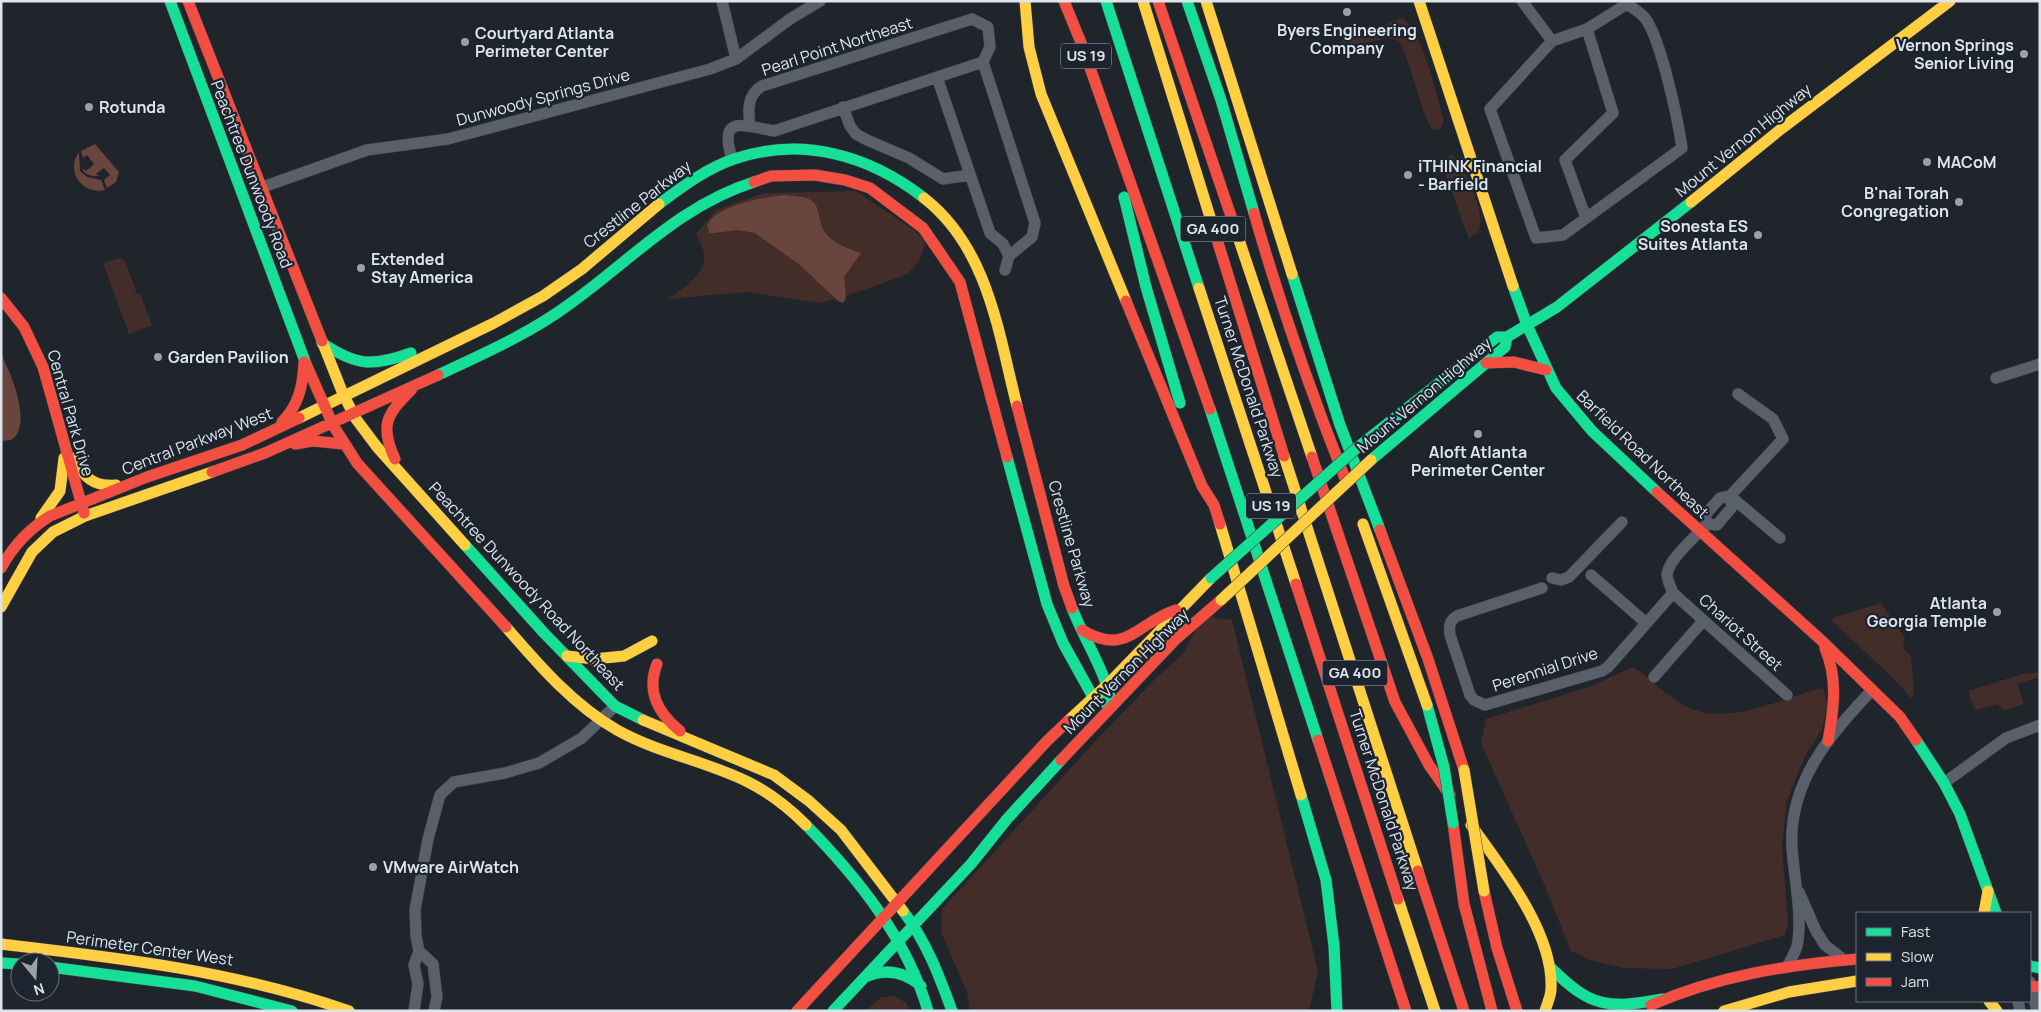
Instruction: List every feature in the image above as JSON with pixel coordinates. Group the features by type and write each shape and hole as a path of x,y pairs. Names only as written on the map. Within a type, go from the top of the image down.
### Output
{"main road":[{"name":"Peachtree Dunwoody Road","path":"170,1 304,358"},
{"name":"Peachtree Dunwoody Road","path":"188,1 322,343"},
{"name":"US 19","path":"1064,1 1106,112 1206,395 1406,1011"},
{"name":"Turner McDonald Parkway","path":"1106,1 1435,1011"},
{"name":"Turner McDonald Parkway","path":"1143,1 1281,448 1464,1011"},
{"path":"1158,1 1395,702 1429,765 1516,888 1541,940 1550,967 1551,992 1546,1011"},
{"path":"1187,1 1221,100 1273,280 1313,397 1352,495"},
{"path":"1206,1 1340,425 1428,659 1464,770 1477,836 1484,891 1497,948 1517,1011"},
{"name":"Barfield Road Northeast","path":"1419,1 1500,251 1546,370 1564,400 1592,431 1703,528 1900,717 1944,783 1960,814 1996,912"},
{"name":"Mount Vernon Highway","path":"797,1011 1047,741 1108,684 1211,578 1358,447 1497,336 1507,337 1527,325 1557,306 1608,268 1781,129 1950,1"},
{"path":"1025,3 1029,47 1041,94 1202,486 1214,505"},
{"path":"1221,100 1256,289"},
{"path":"1106,112 1146,287 1180,404 1214,505 1326,880 1338,1008"},
{"name":"Crestline Parkway","path":"323,404 514,313 562,283 613,245 700,174 732,159 759,152 804,150 838,153 868,162 905,183 931,202 956,231 978,264 984,279 1064,586 1080,629 1108,684 1112,706"},
{"path":"279,446 490,351 524,332 570,304 676,220 725,191 771,176 815,175 845,180 870,188 899,208 923,228 943,254 960,282 1046,604 1063,643 1093,697 1112,706"},
{"path":"663,203 676,220"},
{"name":"Central Park Drive","path":"1,298 20,320 32,340 43,367 85,516"},
{"path":"514,313 524,332"},
{"path":"322,343 343,357 358,363 374,365 476,332"},
{"name":"Mount Vernon Highway","path":"833,1011 971,864 1007,819 1176,639 1221,600 1371,460 1505,347 1507,337"},
{"name":"Peachtree Dunwoody Road Northeast","path":"322,343 352,412 377,448 566,656 615,706 645,721 753,765 792,787 841,830 913,924 936,966 952,1011"},
{"path":"304,358 330,422 343,444 526,649 567,692 601,720 634,738 746,782 780,801 795,812 821,841 899,939 922,986 928,1011"},
{"path":"271,432 286,419 297,404 303,388 304,358"},
{"path":"1486,363 1514,362 1546,370"},
{"path":"403,476 385,439 386,423 394,407 418,383"},
{"name":"Central Parkway West","path":"30,530 47,518 130,484 271,432 323,404"},
{"path":"1005,447 1026,437"},
{"path":"279,446 313,441 343,444"},
{"path":"64,444 82,474 92,484 102,488 130,484"},
{"path":"1,568 14,546 56,502 62,491 64,444"},
{"name":"Central Parkway West","path":"1,607 27,557 36,545 57,529 85,516 221,469 279,446"},
{"path":"179,467 183,482"},
{"path":"1359,513 1418,672 1434,722 1454,823 1464,904 1492,1011"},
{"path":"1080,629 1098,640 1118,641 1134,634 1156,617 1178,610"},
{"path":"1821,640 1831,663 1836,686 1828,741"},
{"path":"566,656 594,659 624,656 652,641"},
{"path":"657,664 652,685 653,701 670,724 694,741"},
{"path":"1984,912 1988,891"},
{"name":"Perimeter Center West","path":"1,944 221,972 274,986 349,1011"},
{"path":"1550,967 1571,989 1595,1003 1633,1005 1663,999 1739,975 1856,959"},
{"name":"Perimeter Center West","path":"60,968 195,986 292,1011"},
{"path":"862,979 882,971 897,971 910,976 922,986"},
{"path":"1724,1011 1787,991 1856,981"},
{"path":"1639,1011 1663,999"}],"street":[{"path":"722,1 736,59"},
{"name":"Dunwoody Springs Drive","path":"260,188 367,150 448,139 701,71 736,59 790,19 820,1"},
{"path":"1522,1 1552,41"},
{"path":"1627,3 1645,18 1654,35 1678,120 1682,148 1563,235 1536,238 1490,109 1552,41 1587,28 1627,3"},
{"name":"Pearl Point Northeast","path":"750,126 748,110 750,100 753,93 762,86 972,19 988,28 990,47 983,62"},
{"path":"1586,218 1565,160 1613,113 1587,28"},
{"path":"732,159 726,142 728,132 742,124 774,131 983,62 1035,223 1035,233 1009,256 1005,270"},
{"path":"937,77 990,233 1003,244 1009,256"},
{"path":"844,107 850,126 856,134 866,140 909,158 943,178 970,175"},
{"path":"1996,378 2040,364"},
{"path":"1730,496 1783,439 1773,419 1738,394"},
{"path":"1673,593 1667,576 1671,564 1703,528 1717,525 1732,507 1730,496"},
{"path":"1730,496 1780,538"},
{"path":"1552,578 1561,580 1569,577 1622,522"},
{"path":"1591,575 1645,622"},
{"name":"Perennial Drive","path":"1542,588 1457,616 1452,620 1450,635 1464,678 1470,695 1480,704 1485,705 1602,671 1608,667 1645,622 1673,593"},
{"name":"Chariot Street","path":"1673,593 1787,695"},
{"path":"1654,677 1703,621"},
{"path":"1787,967 1797,947 1798,928 1792,846 1795,808 1809,771 1828,741 1872,690"},
{"path":"414,1011 418,984 414,965 419,951 416,936 415,910 428,839 440,796 454,782 505,773 539,763 582,738 615,706"},
{"path":"1944,783 2006,738 2040,726"},
{"path":"1795,884 1816,931 1825,945 1844,960"},
{"path":"419,951 433,964 437,997 434,1011"},
{"path":"2033,985 2037,1011"}],"shaded area":[{"path":"1403,18 1418,41 1429,66 1444,120 1441,129 1432,130 1399,41 1387,38 1333,51 1325,49 1350,37"},
{"path":"95,144 119,172 116,182 107,188 104,180 110,175 104,168 96,174 99,176 91,176 83,171 82,168 86,171 94,164 87,155 83,158 81,151"},
{"path":"79,152 80,171 87,177 101,180 105,190 89,189 78,180 74,167 75,159"},
{"path":"1451,155 1465,172 1479,209 1479,231 1469,239 1441,162"},
{"path":"856,191 914,230 926,242 919,261 908,274 820,303 747,292 668,299 687,286 702,268 704,253 696,234 716,210 764,193"},
{"path":"785,195 803,197 813,201 824,231 841,245 861,253 844,277 846,298 843,303 838,301 800,265 755,233 737,230 710,233 707,226 712,219 730,207"},
{"path":"121,258 125,261 137,294 140,293 152,325 129,334 103,263"},
{"path":"1,354 14,383 21,417 16,436 11,440 1,441"},
{"path":"1881,603 1905,638 1903,648 1911,656 1914,695 1911,698 1892,677 1831,620"},
{"path":"1203,616 1232,620 1318,971 1309,1011 970,1011 967,992 941,932 942,909 1103,733 1156,678 1183,654"},
{"path":"1633,667 1685,706 1702,712 1719,714 1737,713 1754,709 1823,688 1828,705 1822,729 1804,758 1787,801 1782,846 1788,921 1785,935 1672,969 1623,968 1590,960 1571,951 1545,886 1481,743 1486,719 1589,687"},
{"path":"2040,672 2040,677 2017,684 2024,704 2004,711 1998,704 1975,710 1968,691 2023,674"},
{"path":"895,996 906,1003 910,1011 866,1011 881,997"}],"traffic: fast":[{"path":"170,1 306,364"},
{"path":"1106,1 1199,288"},
{"path":"1187,1 1221,100 1254,213"},
{"path":"659,204 714,167 759,152 785,149 834,154 858,161 903,183 924,198"},
{"path":"438,375 540,324 571,303 680,219 703,204 754,182"},
{"path":"1124,197 1146,287 1180,403"},
{"path":"1358,447 1497,337 1507,337 1557,307 1691,202"},
{"path":"1292,274 1340,425 1380,530"},
{"path":"1513,286 1527,325 1556,388 1592,431 1657,492"},
{"path":"1371,460 1505,347 1507,337"},
{"path":"322,343 345,356 365,362 386,361 411,353"},
{"path":"1210,409 1318,740"},
{"path":"1211,578 1358,447"},
{"path":"1007,457 1047,604 1063,643 1093,697 1112,706"},
{"path":"465,545 544,633 615,706 643,720"},
{"path":"1072,608 1105,681 1112,706"},
{"path":"1427,705 1444,767"},
{"path":"1916,740 1944,783 1960,814 1996,912"},
{"path":"833,1011 971,864 1007,819 1061,760"},
{"path":"1444,767 1453,823"},
{"path":"1301,795 1326,880 1334,946 1337,1011"},
{"path":"806,825 844,866 879,911 907,959 928,1011"},
{"path":"903,911 925,946 952,1011"},
{"path":"1,963 10,963"},
{"path":"2031,966 2040,968"},
{"path":"1550,967 1577,991 1601,1002 1628,1004 1663,999"},
{"path":"60,968 195,986 292,1011"},
{"path":"865,977 880,972 894,972 908,977 921,986"}],"traffic: slow":[{"path":"1025,1 1029,47 1041,94 1126,301"},
{"path":"1143,1 1215,233"},
{"path":"1206,1 1292,274"},
{"path":"1419,1 1513,286"},
{"path":"1691,202 1781,129 1950,1"},
{"path":"924,198 946,218 963,241 977,266 996,320 1017,406"},
{"path":"299,418 494,323 543,296 582,269 659,204"},
{"path":"1233,222 1312,457"},
{"path":"1199,288 1296,584"},
{"path":"322,341 343,394 356,419 377,447 465,545"},
{"path":"1284,456 1418,871"},
{"path":"41,518 60,491 64,458"},
{"path":"73,458 81,471 90,479 101,484 116,485"},
{"path":"1221,600 1371,460"},
{"path":"1,607 32,552 53,532 85,516 212,472"},
{"path":"1220,524 1301,795"},
{"path":"1363,524 1427,705"},
{"path":"1068,721 1108,684 1211,578"},
{"path":"506,627 557,683 601,720 649,745 716,768 748,782 779,801 806,825"},
{"path":"567,656 594,659 624,656 652,641"},
{"path":"643,720 774,775 809,801 841,830 903,911"},
{"path":"1464,770 1484,891"},
{"path":"1471,825 1524,902 1544,946 1550,968 1551,989 1545,1011"},
{"path":"1984,912 1988,891"},
{"path":"1398,899 1435,1011"},
{"path":"1,944 134,961 220,976 306,997 349,1011"},
{"path":"1724,1011 1789,992 1856,981"},
{"path":"1990,1002 1997,1011"}],"traffic: jam":[{"path":"188,1 322,341"},
{"path":"1064,1 1082,45 1210,409"},
{"path":"1158,1 1233,222"},
{"path":"754,182 771,176 815,175 845,180 870,188 923,228 960,282 1007,457"},
{"path":"1254,213 1274,281 1346,481"},
{"path":"1215,233 1284,456"},
{"path":"1,298 24,327 43,367 84,513"},
{"path":"1126,301 1202,486 1214,505 1220,524"},
{"path":"282,422 292,409 299,394 303,379 304,362"},
{"path":"1486,363 1514,362 1546,370"},
{"path":"306,364 333,425 357,463 506,627"},
{"path":"212,472 265,453 438,375"},
{"path":"395,459 387,437 388,421 391,413 412,389"},
{"path":"1017,406 1064,586 1072,608"},
{"path":"1,568 22,539 50,516 147,477 242,445 299,418"},
{"path":"295,444 313,441 343,444"},
{"path":"1312,457 1395,702 1429,765 1450,795"},
{"path":"1657,492 1821,640 1900,717 1916,740"},
{"path":"1380,530 1428,659 1464,770"},
{"path":"1296,584 1398,899"},
{"path":"1061,760 1176,639 1221,600"},
{"path":"1082,630 1097,637 1110,640 1121,639 1176,610"},
{"path":"1825,648 1832,671 1834,694 1828,741"},
{"path":"657,664 653,684 656,701 666,717 680,731"},
{"path":"797,1011 1047,741 1068,721"},
{"path":"1318,740 1406,1011"},
{"path":"1453,823 1464,904 1492,1011"},
{"path":"1418,871 1464,1011"},
{"path":"1484,891 1497,948 1517,1011"},
{"path":"1651,1005 1701,986 1752,973 1856,959"},
{"path":"2031,986 2040,987"}],"place":[{"name":"Byers Engineering Company","path":"1347,12"},
{"name":"Courtyard Atlanta Perimeter Center","path":"465,42"},
{"name":"Vernon Springs Senior Living","path":"2024,54"},
{"name":"Rotunda","path":"89,107"},
{"name":"MACoM","path":"1927,162"},
{"name":"iTHINK Financial - Barfield","path":"1408,175"},
{"name":"B'nai Torah Congregation","path":"1959,202"},
{"name":"Sonesta ES Suites Atlanta","path":"1758,235"},
{"name":"Extended Stay America","path":"361,268"},
{"name":"Garden Pavilion","path":"158,357"},
{"name":"Aloft Atlanta Perimeter Center","path":"1478,434"},
{"name":"Atlanta Georgia Temple","path":"1997,612"},
{"name":"VMware AirWatch","path":"373,867"}]}
